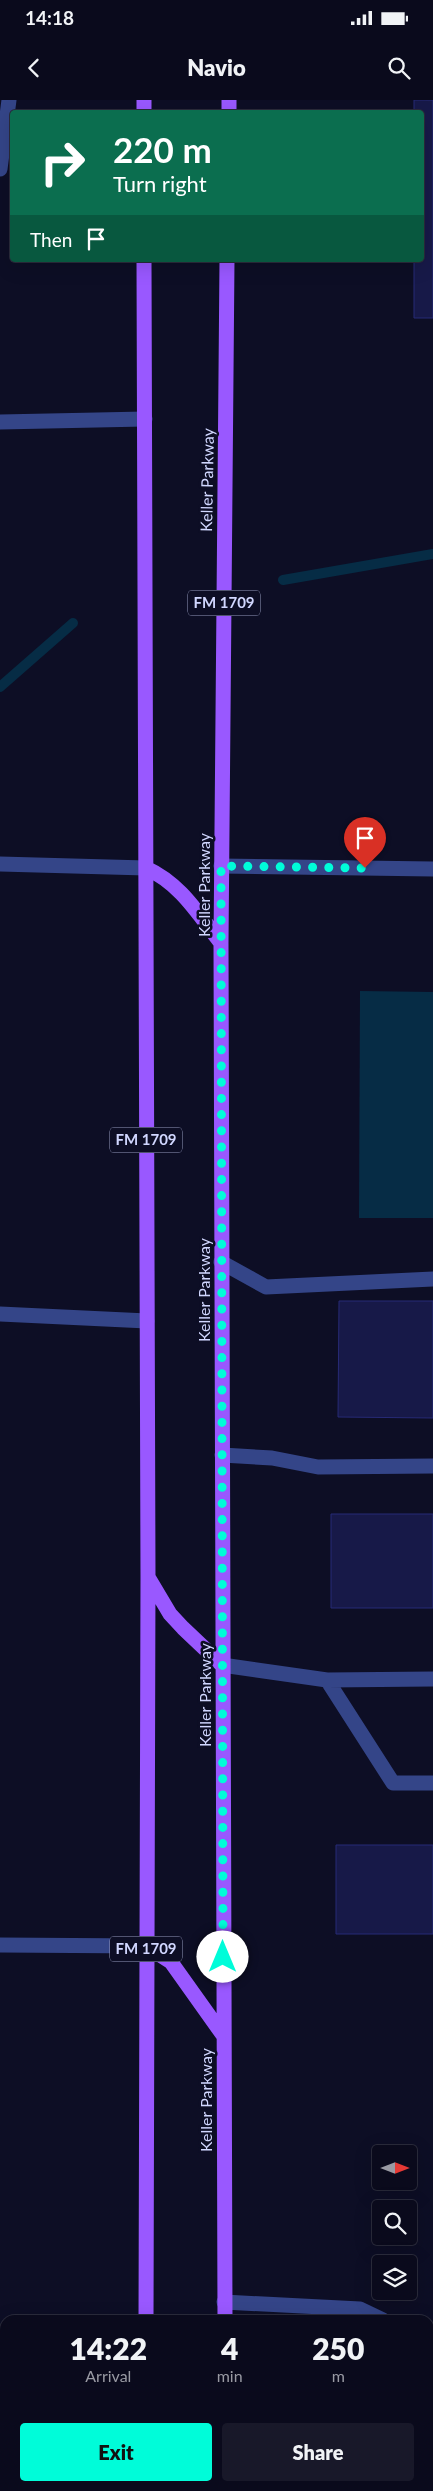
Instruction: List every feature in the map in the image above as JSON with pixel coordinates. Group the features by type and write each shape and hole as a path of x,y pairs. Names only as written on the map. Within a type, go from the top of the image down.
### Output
{"main road":[{"name":"FM 1709","path":"144,262 148,1577 146,2315"},
{"name":"Keller Parkway","path":"224,2315 221,866 227,262"},
{"path":"146,868 164,876 177,888 221,943"},
{"path":"148,1577 170,1614 222,1665"},
{"path":"146,1946 171,1962 223,2035"}],"street":[{"path":"0,169 8,100"},
{"path":"0,422 145,419"},
{"path":"0,864 146,868"},
{"path":"221,866 433,869"},
{"path":"221,1262 266,1287 433,1279"},
{"path":"0,1314 147,1321"},
{"path":"222,1455 272,1458 318,1467 433,1466"},
{"path":"222,1665 327,1680 433,1679"},
{"path":"327,1680 393,1783 433,1783"},
{"path":"0,1945 146,1946"},
{"path":"224,2302 360,2309 373,2315"}],"water":[{"path":"360,991 433,992 433,1218 359,1218"}],"building":[{"path":"414,100 433,100 433,318 414,318 414,262 424,262 424,110 414,110"},
{"path":"339,1301 433,1301 433,1418 338,1417"},
{"path":"331,1514 433,1514 433,1608 331,1608"},
{"path":"336,1845 433,1845 433,1934 336,1934"}],"waterway":[{"path":"283,580 433,554"},
{"path":"0,687 73,623"}],"route":[{"path":"223,1957 221,866 365,868"}]}
